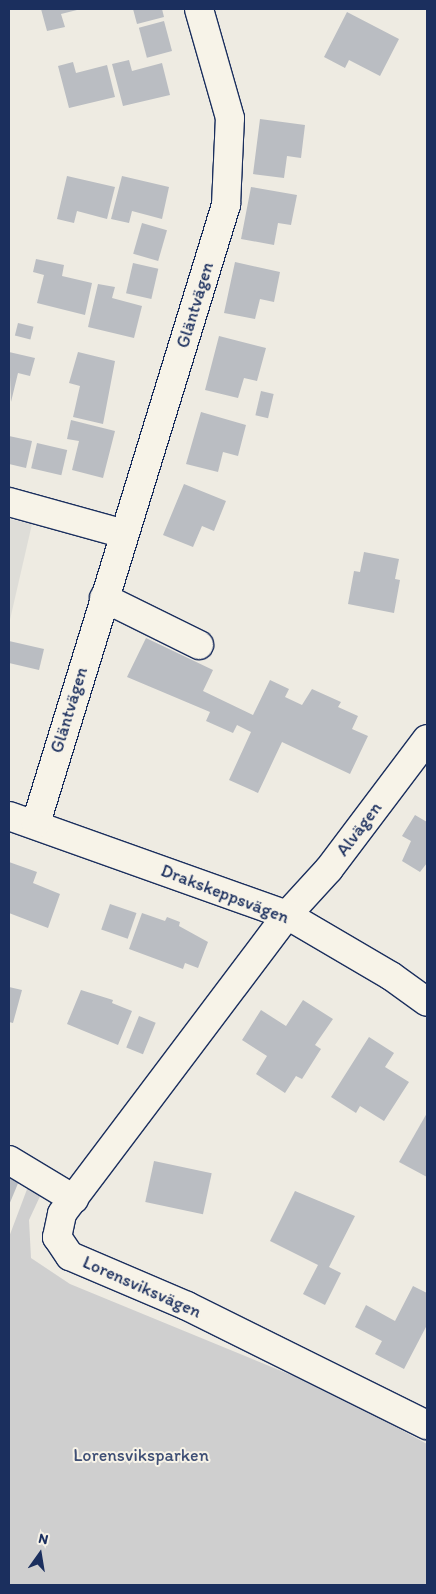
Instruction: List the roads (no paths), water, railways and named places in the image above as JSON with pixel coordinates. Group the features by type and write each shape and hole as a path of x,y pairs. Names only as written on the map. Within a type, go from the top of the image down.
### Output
{"street":[{"name":"Gläntvägen","path":"36,823 226,205 230,118 199,9"},
{"path":"9,502 124,534"},
{"path":"104,598 199,645"},
{"name":"Alvägen","path":"287,915 329,869 427,739"},
{"name":"Drakskeppsvägen","path":"9,816 36,823 287,915 391,976 427,1002"},
{"name":"Lorensviksvägen","path":"287,915 62,1214 57,1237 70,1256 187,1306 427,1425"},
{"path":"9,1160 74,1199"}],"park label":[{"name":"Lorensviksparken","path":"141,1455"}]}
